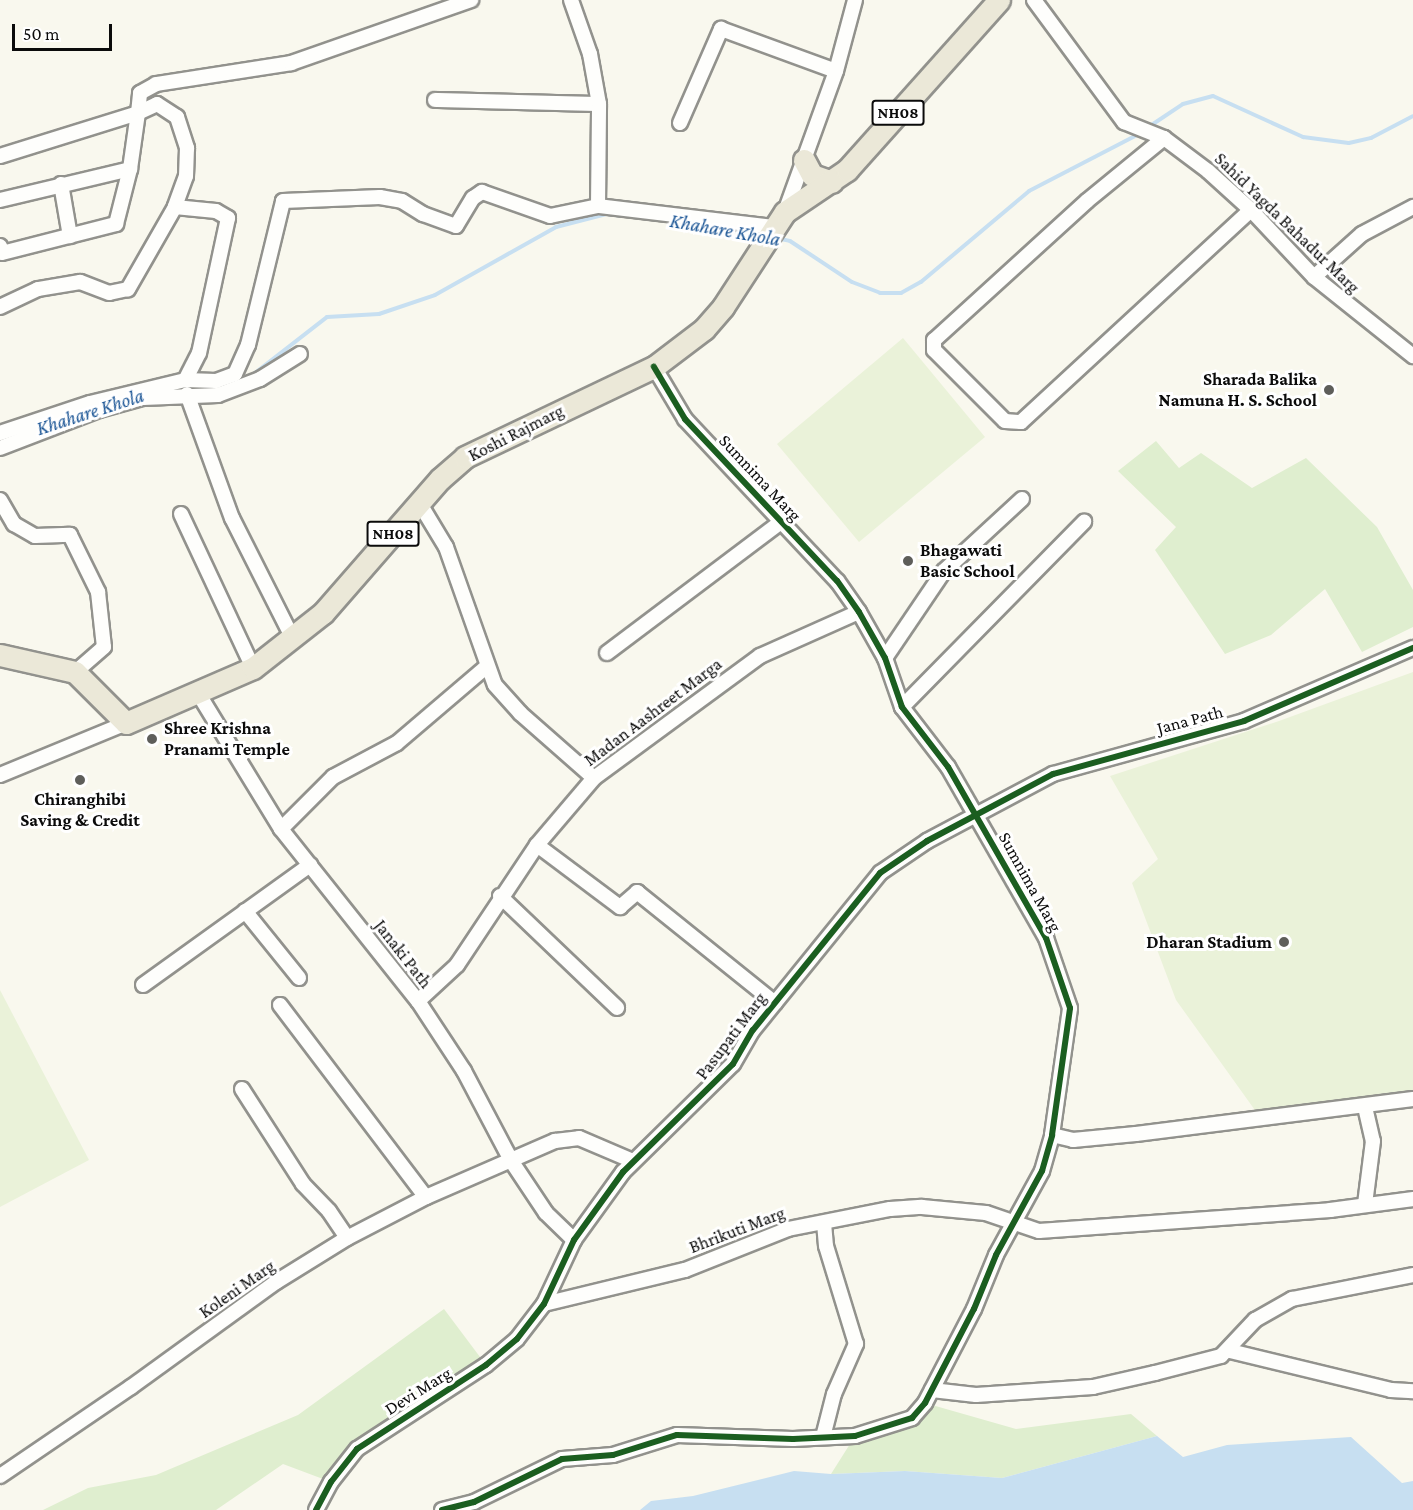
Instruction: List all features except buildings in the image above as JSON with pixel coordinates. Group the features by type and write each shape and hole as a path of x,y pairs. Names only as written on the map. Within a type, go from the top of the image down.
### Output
{"main road":[{"name":"Koshi Rajmarg","path":"126,723 253,668 293,639 336,600 420,504 465,457 654,367 704,329 775,228 832,182 870,145 999,0"},
{"path":"804,160 812,176 832,182"},
{"path":"0,655 75,672 126,723"}],"street":[{"path":"0,246 2,253 116,224 130,169 140,93 156,84 291,63 471,0"},
{"path":"571,0 590,54 599,104 598,206"},
{"path":"0,448 99,410 143,398 187,391 235,374 248,345 283,201 380,197 402,201 423,214 456,226 473,198 482,192 550,216 598,206 775,228 804,160 836,72 855,0"},
{"path":"1034,0 1112,109 1136,129 1160,137"},
{"path":"680,123 721,28 836,72"},
{"path":"435,100 599,104"},
{"path":"0,156 157,104 177,117 187,157 186,176 175,207 128,289 109,293 80,282 38,289 0,307"},
{"path":"1160,137 934,340 934,350 1005,421 1021,422 1251,210"},
{"name":"Sahid Yagda Bahadur Marg","path":"1160,137 1251,210 1314,277 1413,356"},
{"path":"0,200 130,169"},
{"path":"61,184 70,236"},
{"path":"175,207 216,211 228,219 199,353 187,391 232,518 293,639"},
{"path":"1314,277 1362,234 1413,207"},
{"path":"0,433 90,403 187,391 218,395 261,379 300,354"},
{"name":"Sumnima Marg","path":"442,1510 474,1502 562,1459 613,1455 676,1435 855,1436 912,1418 932,1390 974,1309 996,1255 1017,1221 1042,1171 1052,1135 1070,1008 1046,938 948,767 902,706 885,658 859,612 837,581 685,419 654,367"},
{"path":"885,658 944,571 1022,499"},
{"path":"0,500 14,524 34,537 70,536 98,592 105,647 75,672"},
{"path":"420,504 446,547 486,667 495,686 520,713 594,778"},
{"path":"181,514 253,668"},
{"path":"607,653 781,522"},
{"path":"902,706 1084,522"},
{"name":"Madan Aashreet Marga","path":"418,1001 457,965 500,896 537,845 594,778 760,656 859,612"},
{"name":"Jana Path","path":"975,815 1053,774 1244,721 1413,648"},
{"path":"281,829 333,777 397,742 486,667"},
{"name":"Janaki Path","path":"198,693 281,829 418,1001 464,1071 512,1162 546,1213 574,1240"},
{"path":"0,775 126,723"},
{"name":"Pasupati Marg","path":"574,1240 633,1161 733,1064 775,1003 880,873 975,815"},
{"path":"537,845 620,907 637,892 775,1003"},
{"path":"143,985 310,866"},
{"path":"500,896 617,1008"},
{"path":"245,911 299,978"},
{"path":"280,1005 426,1197"},
{"path":"242,1089 303,1184 328,1210 347,1238"},
{"path":"1052,1135 1073,1140 1365,1107 1413,1099"},
{"path":"1365,1107 1373,1142 1365,1204"},
{"name":"Koleni Marg","path":"0,1476 276,1282 347,1238 426,1197 512,1162 555,1141 579,1138 633,1161"},
{"name":"Bhrikuti Marg","path":"544,1304 685,1269 788,1229 890,1209 922,1207 1017,1221 1039,1231 1075,1230 1413,1199"},
{"path":"824,1223 826,1246 856,1344 834,1394 824,1437"},
{"path":"544,1304 574,1240"},
{"path":"932,1390 976,1395 1093,1387 1221,1356 1230,1351 1255,1320 1292,1299 1413,1275"},
{"name":"Devi Marg","path":"315,1510 331,1482 357,1449 486,1365 517,1339 544,1304"},
{"path":"1230,1351 1391,1390 1413,1391"}],"green space":[{"path":"903,338 985,437 859,542 777,444"},
{"path":"1156,441 1179,468 1201,453 1252,488 1306,458 1377,527 1413,590 1413,627 1362,652 1325,589 1271,635 1225,654 1155,550 1176,527 1118,471"},
{"name":"Dharan Stadium","path":"1413,672 1413,1091 1257,1113 1176,1000 1132,883 1158,859 1110,776 1279,721"},
{"path":"0,990 89,1160 0,1207"},
{"path":"444,1309 486,1365 379,1434 331,1482 283,1464 216,1510 43,1510 88,1488 156,1475 298,1415"},
{"path":"925,1403 1016,1429 1131,1414 1157,1436 1002,1478 905,1471 831,1474 855,1436 889,1427"}],"water":[{"path":"1157,1436 1183,1457 1227,1445 1351,1437 1402,1483 1413,1481 1413,1510 640,1510 651,1501 693,1496 794,1471 831,1474 905,1471 1002,1478"}],"waterway":[{"name":"Khahare Khola","path":"1147,128 1183,104 1213,96 1303,137 1349,143 1371,138 1413,116"},
{"name":"Khahare Khola","path":"776,238 790,241 852,282 880,293 901,293 921,282 1029,191 1141,133"},
{"name":"Khahare Khola","path":"251,376 327,317 379,314 435,295 556,227 607,214 623,216"},
{"name":"Khahare Khola","path":"705,225 763,235"}],"cycle path":[{"path":"442,1510 474,1502 562,1459 613,1455 677,1435 793,1439 855,1436 912,1418 925,1403 974,1309 996,1255 1042,1171 1052,1135 1070,1008 1046,938 948,767 902,707 885,658 859,612 837,581 685,419 654,367"},
{"path":"316,1510 331,1482 357,1449 486,1365 517,1339 544,1304 574,1240 623,1172 733,1064 753,1030 880,873 927,841 1053,774 1244,721 1413,648"}],"place":[{"name":"Sharada Balika Namuna H. S. School","path":"1329,390"},
{"name":"Bhagawati Basic School","path":"908,561"},
{"name":"Shree Krishna Pranami Temple","path":"152,739"},
{"name":"Chiranghibi Saving & Credit","path":"80,780"},
{"name":"Dharan Stadium","path":"1284,942"}]}
